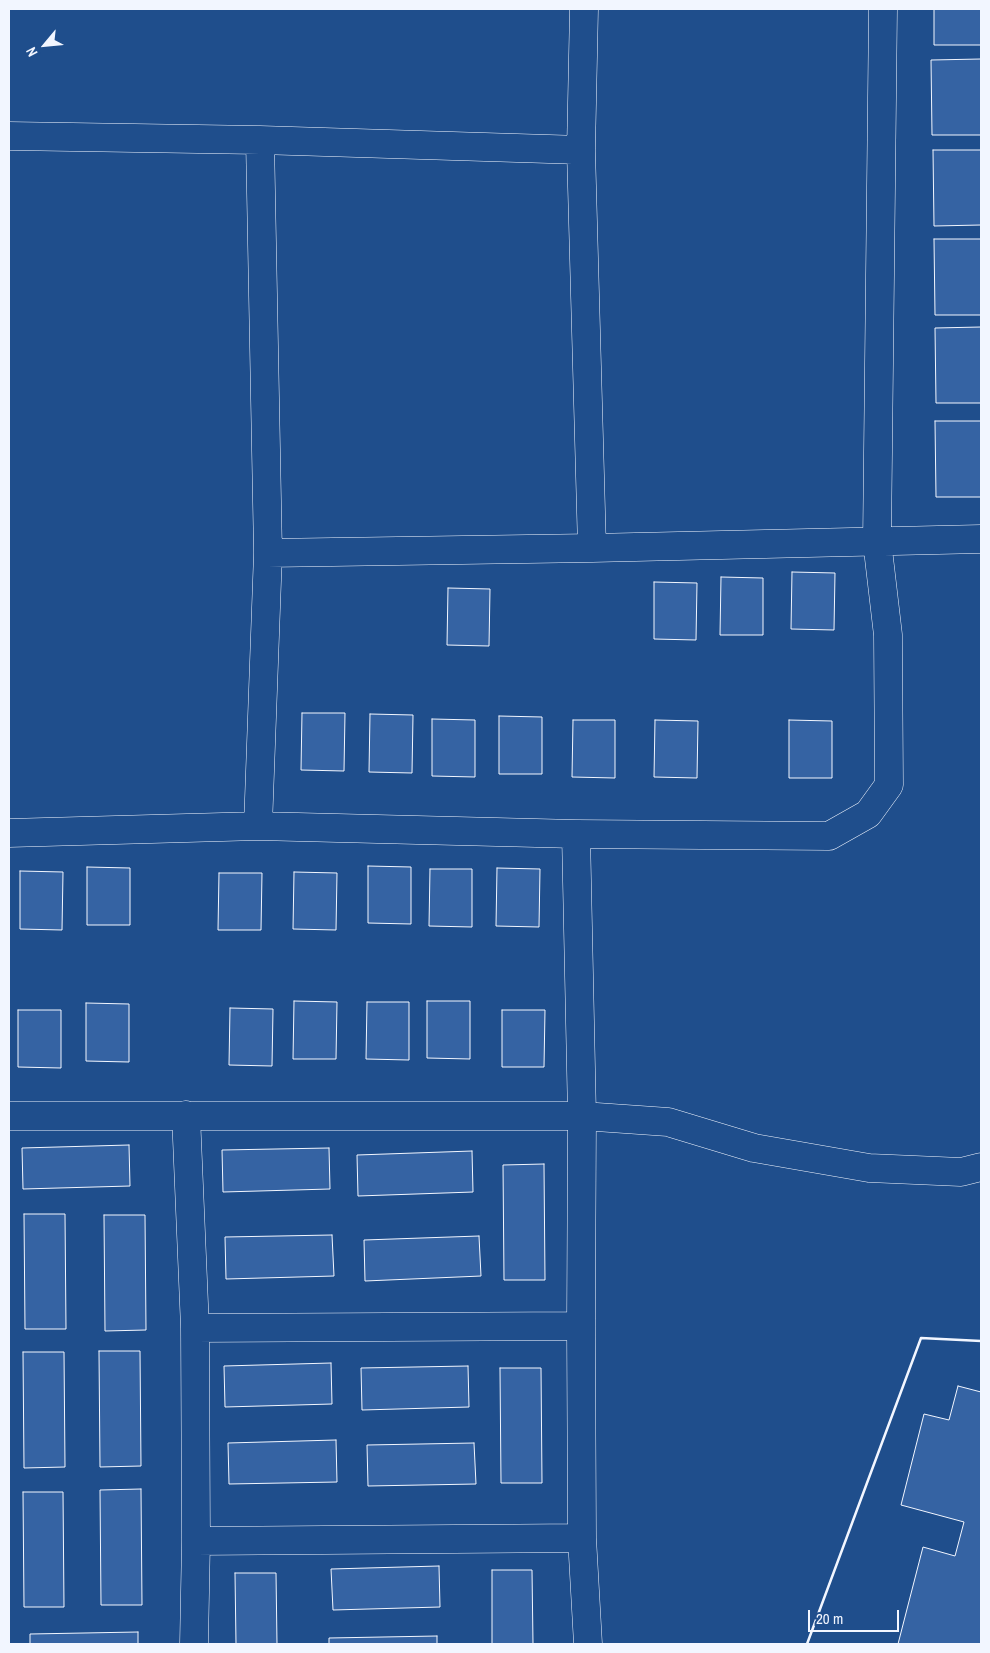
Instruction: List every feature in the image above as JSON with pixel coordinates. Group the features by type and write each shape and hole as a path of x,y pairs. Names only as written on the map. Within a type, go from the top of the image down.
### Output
{"street":[{"path":"584,9 581,150 592,548"},
{"path":"9,833 258,826 576,834 829,836 868,814 889,785 888,635 877,541 883,9"},
{"path":"9,136 260,140 581,150"},
{"path":"258,826 268,553 260,140"},
{"path":"268,553 981,539"},
{"path":"576,834 582,1116 580,1326 582,1538 588,1644"},
{"path":"186,1115 195,1328 196,1541 194,1644"},
{"path":"9,1116 582,1116 668,1122 754,1148 869,1168 960,1172 981,1167"},
{"path":"195,1328 580,1326"},
{"path":"196,1541 582,1538"}],"building":[{"path":"934,9 981,9 981,45 934,45"},
{"path":"981,59 981,135 932,135 931,60"},
{"path":"933,150 981,150 981,225 934,226"},
{"path":"934,239 981,239 981,315 935,315"},
{"path":"981,327 981,403 936,403 935,328"},
{"path":"935,421 981,421 981,497 936,497"},
{"path":"792,572 835,573 834,630 791,629"},
{"path":"721,577 763,578 763,635 720,635"},
{"path":"654,582 697,583 696,640 654,639"},
{"path":"448,588 490,589 489,646 447,645"},
{"path":"302,713 345,713 344,771 301,770"},
{"path":"370,714 413,715 412,773 369,772"},
{"path":"499,716 542,717 542,774 499,774"},
{"path":"432,719 475,720 475,777 432,776"},
{"path":"573,720 615,720 615,778 572,777"},
{"path":"655,720 698,721 697,778 654,777"},
{"path":"789,720 832,721 832,778 789,778"},
{"path":"368,866 411,867 411,924 368,923"},
{"path":"87,867 130,868 130,925 87,925"},
{"path":"497,868 540,869 539,927 496,926"},
{"path":"430,869 472,869 472,927 429,926"},
{"path":"20,871 63,872 62,930 20,929"},
{"path":"294,872 337,873 336,930 293,929"},
{"path":"219,873 262,873 261,930 218,930"},
{"path":"294,1001 337,1002 336,1059 293,1059"},
{"path":"427,1001 470,1001 470,1059 427,1058"},
{"path":"367,1002 409,1002 409,1060 366,1059"},
{"path":"86,1003 129,1004 129,1062 86,1061"},
{"path":"230,1008 273,1009 272,1066 229,1065"},
{"path":"18,1010 61,1010 61,1068 18,1067"},
{"path":"502,1010 545,1010 544,1067 502,1067"},
{"path":"129,1145 130,1186 23,1189 22,1148"},
{"path":"329,1148 330,1189 223,1192 222,1150"},
{"path":"472,1151 473,1192 358,1196 357,1155"},
{"path":"544,1164 545,1280 504,1280 503,1165"},
{"path":"24,1214 65,1214 66,1329 25,1329"},
{"path":"104,1215 145,1215 146,1330 105,1331"},
{"path":"332,1235 334,1276 226,1279 225,1237"},
{"path":"479,1236 481,1276 365,1281 364,1240"},
{"path":"99,1351 140,1351 141,1466 100,1467"},
{"path":"23,1352 64,1352 65,1467 24,1468"},
{"path":"331,1363 332,1404 225,1407 224,1366"},
{"path":"468,1366 469,1407 362,1410 361,1368"},
{"path":"500,1368 541,1368 542,1483 501,1483"},
{"path":"958,1386 981,1392 981,1644 898,1644 923,1547 955,1556 964,1522 901,1505 924,1414 949,1420"},
{"path":"336,1440 337,1482 229,1484 228,1443"},
{"path":"474,1443 476,1484 368,1486 367,1445"},
{"path":"141,1489 142,1605 101,1605 100,1490"},
{"path":"23,1492 63,1492 64,1607 24,1607"},
{"path":"439,1566 440,1607 333,1610 331,1569"},
{"path":"492,1570 532,1570 533,1644 492,1644"},
{"path":"235,1573 276,1573 277,1644 236,1644"},
{"path":"138,1632 138,1644 30,1644 30,1634"},
{"path":"437,1636 437,1644 329,1644 329,1638"}],"wall":[{"path":"807,1644 921,1338 981,1341"}]}
